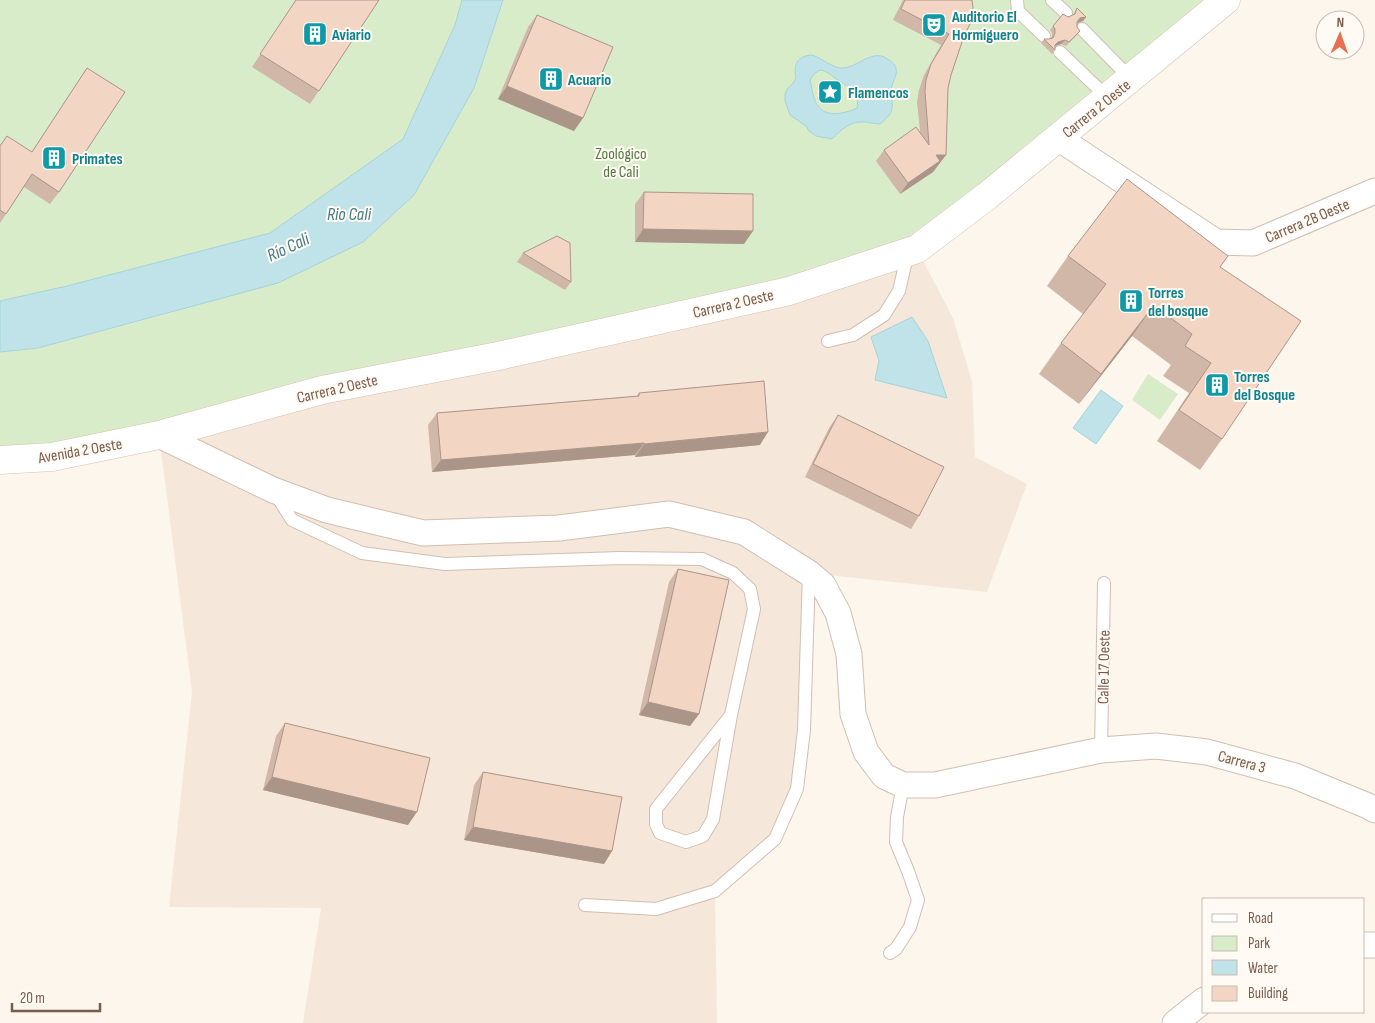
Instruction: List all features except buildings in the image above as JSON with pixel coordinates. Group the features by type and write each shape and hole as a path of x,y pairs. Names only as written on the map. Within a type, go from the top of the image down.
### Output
{"street":[{"name":"Carrera 2 Oeste","path":"159,435 322,390 498,356 789,291 918,248 987,196 1226,0"},
{"name":"Carrera 2B Oeste","path":"1058,138 1216,242 1253,243 1375,191"},
{"name":"Avenida 2 Oeste","path":"0,460 52,457 159,435"},
{"path":"159,435 273,490 327,510 423,533 559,528 669,514 744,532 808,573 823,585 838,613 849,654 853,714 866,752 884,776 903,785"},
{"name":"Carrera 3","path":"903,785 935,785 1101,750 1156,746 1207,752 1296,776 1375,810"},
{"path":"1174,1023 1202,1002"}],"lane":[{"path":"1017,0 1018,11 1044,36"},
{"path":"1052,0 1066,13"},
{"path":"1082,30 1131,79"},
{"path":"1060,52 1108,98"},
{"path":"828,341 853,335 884,315 899,291 908,252"},
{"path":"273,490 292,520 362,554 446,564 620,558 702,559 733,573 750,589 754,609 731,715 714,819 703,836 686,842 660,833 656,824 656,809 731,715"},
{"path":"585,905 656,909 715,891 776,839 797,789 804,730 808,573"},
{"name":"Calle 17 Oeste","path":"1101,750 1104,583"},
{"path":"890,953 896,949 910,927 918,900 896,842 897,817 903,785"}],"shaded area":[{"path":"917,249 953,318 972,381 975,457 1027,484 987,592 809,573 797,789 775,839 715,891 717,1023 303,1023 321,908 169,907 192,692 159,435"}],"green space":[{"path":"0,0 462,0 455,25 403,139 270,233 67,286 0,301"},
{"name":"Zoológico de Cali","path":"503,0 1226,0 917,249 0,460 0,352 38,348 170,313 363,242 414,195 474,88"},
{"path":"1148,374 1178,394 1160,420 1132,400"}],"water":[{"name":"Rio Cali","path":"462,0 503,0 474,88 414,195 363,242 278,283 38,348 0,352 0,301 67,286 270,233 403,139 455,25"},
{"path":"812,55 820,58 839,68 849,67 877,56 890,61 894,64 896,72 891,88 892,109 889,116 880,124 854,123 842,129 832,139 816,136 809,131 806,126 790,115 785,101 787,89 796,78 795,69 797,62","holes":["820,70 846,85 852,91 857,99 857,108 848,112 832,113 819,107 814,98 810,80 814,74"]},
{"path":"912,317 928,341 947,398 875,380 879,361 871,337"},
{"path":"1101,390 1123,406 1096,444 1073,428"}],"place":[{"name":"Auditorio El Hormiguero","path":"934,25"},
{"name":"Aviario","path":"315,34"},
{"name":"Acuario","path":"551,79"},
{"name":"Flamencos","path":"830,92"},
{"name":"Primates","path":"54,158"},
{"name":"Torres del bosque","path":"1131,301"},
{"name":"Torres del Bosque","path":"1217,385"}],"water label":[{"name":"Río Cali","path":"288,247"}]}
